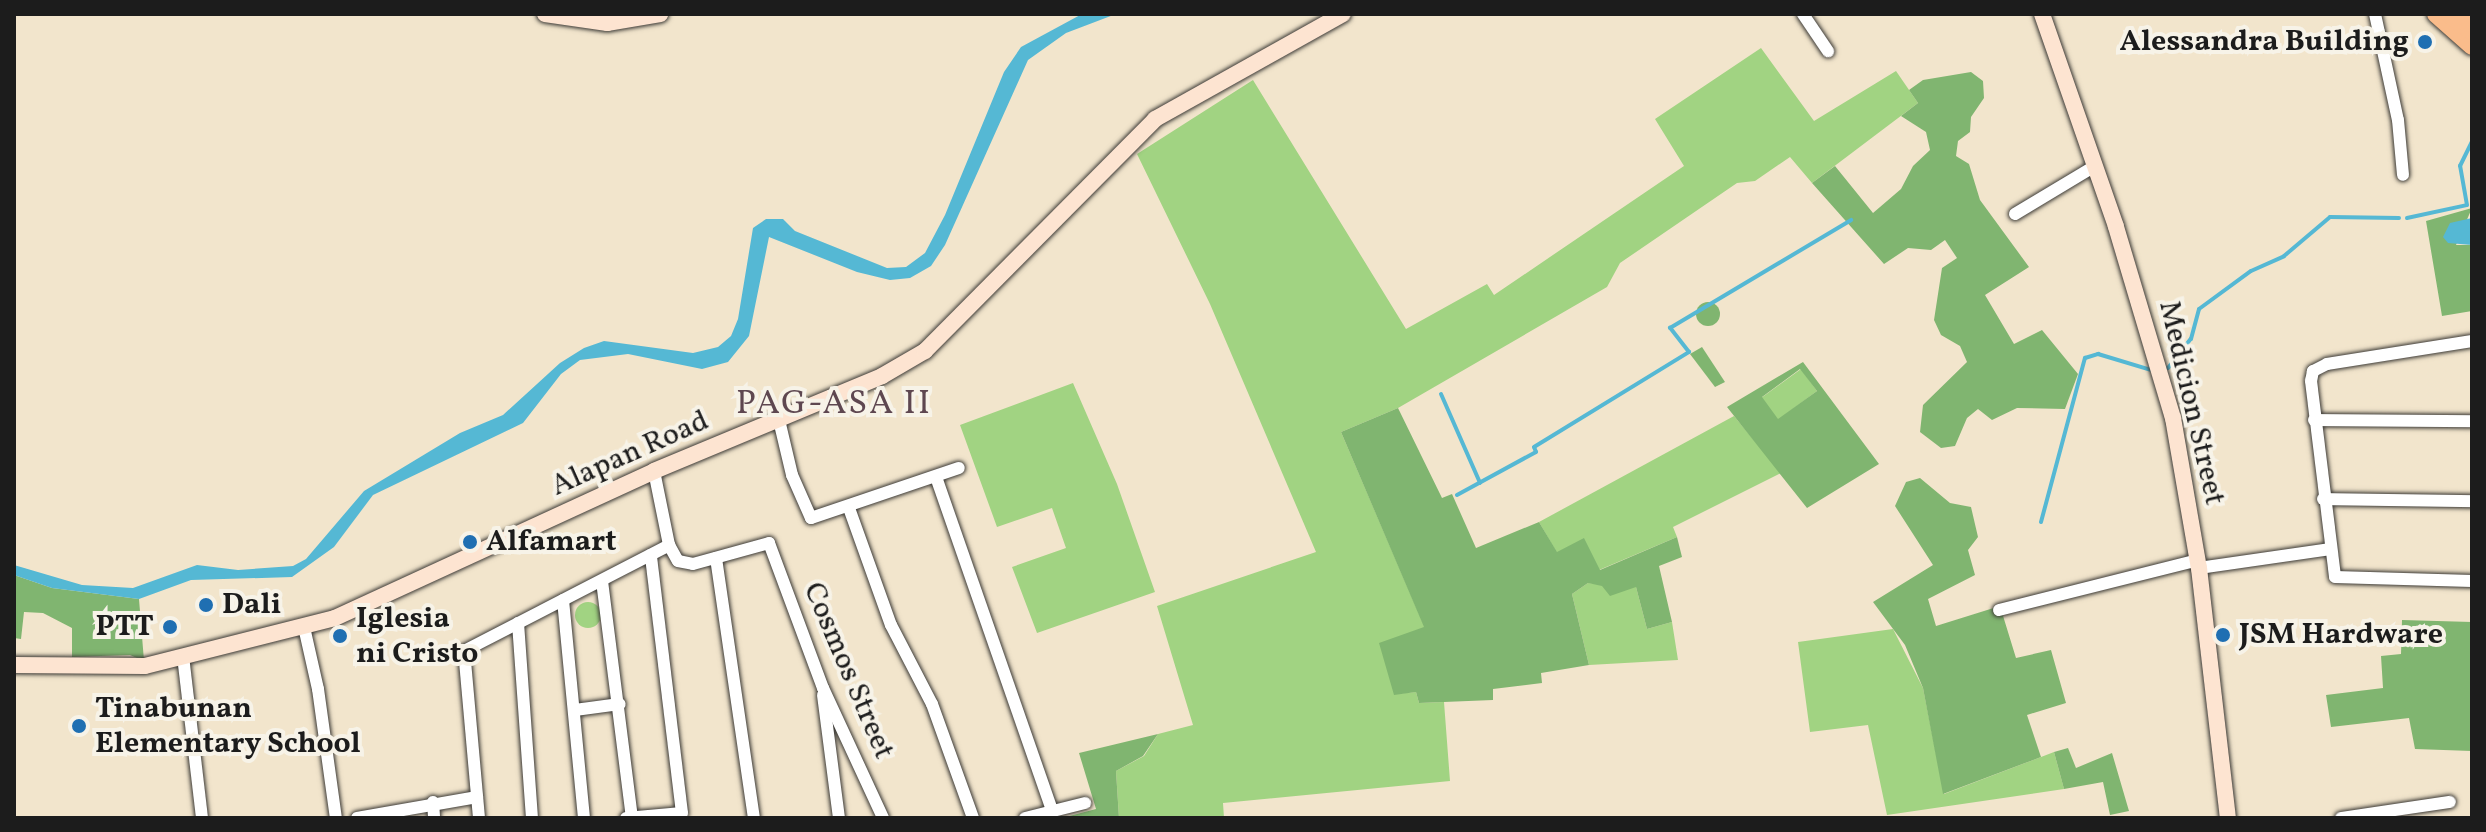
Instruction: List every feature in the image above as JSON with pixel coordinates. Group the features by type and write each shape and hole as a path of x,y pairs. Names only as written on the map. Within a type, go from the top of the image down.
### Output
{"highway":[{"path":"2452,14 2472,29"}],"main road":[{"path":"2436,14 2472,46"}],"street":[{"path":"545,14 607,23 660,14"},
{"name":"Alapan Road","path":"14,665 141,667 304,627 407,588 654,471 779,420 925,351 1015,259 1074,207 1140,132 1308,29 1343,14"},
{"path":"1803,14 1828,51"},
{"name":"Medicion Street","path":"2042,14 2095,166 2166,390 2199,564 2228,818"},
{"path":"2375,14 2398,120 2403,175"},
{"path":"2015,214 2095,166"},
{"path":"2472,341 2321,365 2312,376 2323,499 2335,577 2472,581"},
{"path":"779,420 792,475 811,518 849,508 959,468"},
{"path":"2314,420 2472,421"},
{"path":"654,471 669,545 685,564 716,558 754,818"},
{"path":"936,477 1052,811"},
{"path":"2323,499 2472,501"},
{"path":"849,508 895,636 932,704 973,818"},
{"name":"Cosmos Street","path":"716,558 769,543 823,688 883,818"},
{"path":"479,818 464,651 669,545"},
{"path":"1999,610 2199,564 2331,549"},
{"path":"626,818 682,813 651,555"},
{"path":"602,581 620,704 632,818"},
{"path":"563,600 584,818"},
{"path":"518,623 532,818"},
{"path":"304,627 318,689 336,818"},
{"path":"183,656 202,818"},
{"path":"823,688 823,727 839,818"},
{"path":"575,710 620,704"},
{"path":"357,818 433,802 477,797"},
{"path":"433,802 434,818"},
{"path":"2341,818 2450,802"},
{"path":"1025,818 1085,803"}],"green space":[{"path":"1761,48 1814,121 1896,71 1918,103 1812,183 1790,157 1755,181 1737,183 1620,263 1607,287 1398,408 1341,432 1425,628 1394,694 1416,692 1419,703 1444,702 1450,781 1223,803 1224,818 1119,818 1116,771 1144,756 1158,734 1193,725 1157,606 1316,552 1210,304 1137,154 1253,80 1406,329 1487,284 1494,295 1684,166 1655,119"},
{"path":"1971,72 1983,81 1984,98 1971,117 1970,132 1958,141 1956,156 1969,164 1980,200 2029,267 1985,295 2014,344 2042,330 2078,374 2065,409 2017,408 1992,420 1978,409 1967,418 1955,446 1941,448 1920,432 1923,405 1967,362 1960,346 1941,335 1934,320 1942,268 1957,258 1945,240 1931,250 1908,248 1884,264 1812,183 1835,166 1873,213 1901,189 1913,166 1930,150 1926,132 1901,116 1918,103 1909,90 1923,80"},
{"path":"2472,208 2456,245 2472,245 2472,311 2442,316 2426,221"},
{"path":"1708,302 1717,305 1720,314 1717,323 1708,326 1699,323 1696,314 1699,305"},
{"path":"1702,347 1725,382 1715,387 1690,354"},
{"path":"1803,362 1879,464 1807,508 1727,407","holes":["1800,369 1817,391 1778,419 1762,397"]},
{"path":"1801,369 1817,391 1778,420 1761,398"},
{"path":"1073,383 1117,484 1155,592 1037,633 1012,567 1066,548 1052,508 997,527 960,425"},
{"path":"1398,408 1442,498 1452,494 1476,548 1539,522 1557,552 1584,538 1600,570 1677,537 1682,557 1659,566 1672,622 1647,629 1636,587 1610,596 1602,586 1588,583 1572,594 1589,665 1541,673 1542,683 1493,689 1493,700 1419,703 1416,692 1394,695 1379,643 1424,627 1341,432"},
{"path":"1734,416 1781,473 1673,527 1677,537 1599,570 1557,553 1539,522"},
{"path":"1920,478 1950,503 1971,507 1978,537 1968,550 1975,575 1928,599 1936,626 2000,606 2016,658 2051,650 2066,703 2027,715 2041,757 1943,794 1923,688 1905,645 1873,602 1933,565 1895,506 1906,482"},
{"path":"14,575 52,588 139,599 144,661 130,655 72,657 72,628 43,613 24,612 21,639 14,638"},
{"path":"1588,583 1636,587 1647,629 1672,622 1678,660 1589,665 1572,594"},
{"path":"588,602 597,606 601,615 597,624 588,628 579,624 575,615 579,606"},
{"path":"2402,620 2472,622 2472,751 2415,749 2409,718 2331,727 2326,695 2383,688 2381,656 2401,654"},
{"path":"1893,629 1923,688 1944,794 2054,752 2064,789 1887,815 1868,725 1810,732 1798,642"},
{"path":"1158,734 1143,756 1116,771 1119,818 1062,818 1096,809 1079,753"},
{"path":"2068,748 2076,768 2112,753 2129,811 2110,815 2103,782 2064,789 2054,752"}],"water":[{"path":"1082,14 1116,14 1066,33 1028,60 945,245 931,266 910,278 890,280 857,272 769,237 749,336 728,362 702,369 628,354 580,360 561,374 523,423 373,495 334,547 292,577 191,580 139,599 52,588 14,575 14,565 82,585 133,588 197,565 238,570 293,566 306,559 364,491 460,433 503,415 560,363 584,348 604,341 693,353 718,347 731,336 738,319 753,228 766,219 783,219 795,231 887,268 906,267 925,253 945,215 1004,72 1021,47"},
{"path":"2472,218 2472,245 2448,243 2443,237 2450,223"}],"waterway":[{"path":"2407,218 2467,205 2460,166 2472,141"},
{"path":"2168,368 2191,339 2199,309 2251,271 2284,256 2330,217 2399,218"},
{"path":"1457,495 1536,452 1534,447 1689,352 1670,328 1851,220"},
{"path":"2041,522 2085,358 2098,354 2151,370"},
{"path":"1441,394 1480,483"}],"place":[{"name":"Alessandra Building","path":"2425,42"},
{"name":"Alfamart","path":"470,542"},
{"name":"Dali","path":"206,605"},
{"name":"PTT","path":"170,627"},
{"name":"JSM Hardware","path":"2223,635"},
{"name":"Iglesia ni Cristo","path":"340,636"},
{"name":"Tinabunan Elementary School","path":"79,726"}],"district":[{"name":"PAG-ASA II","path":"834,405"}]}
